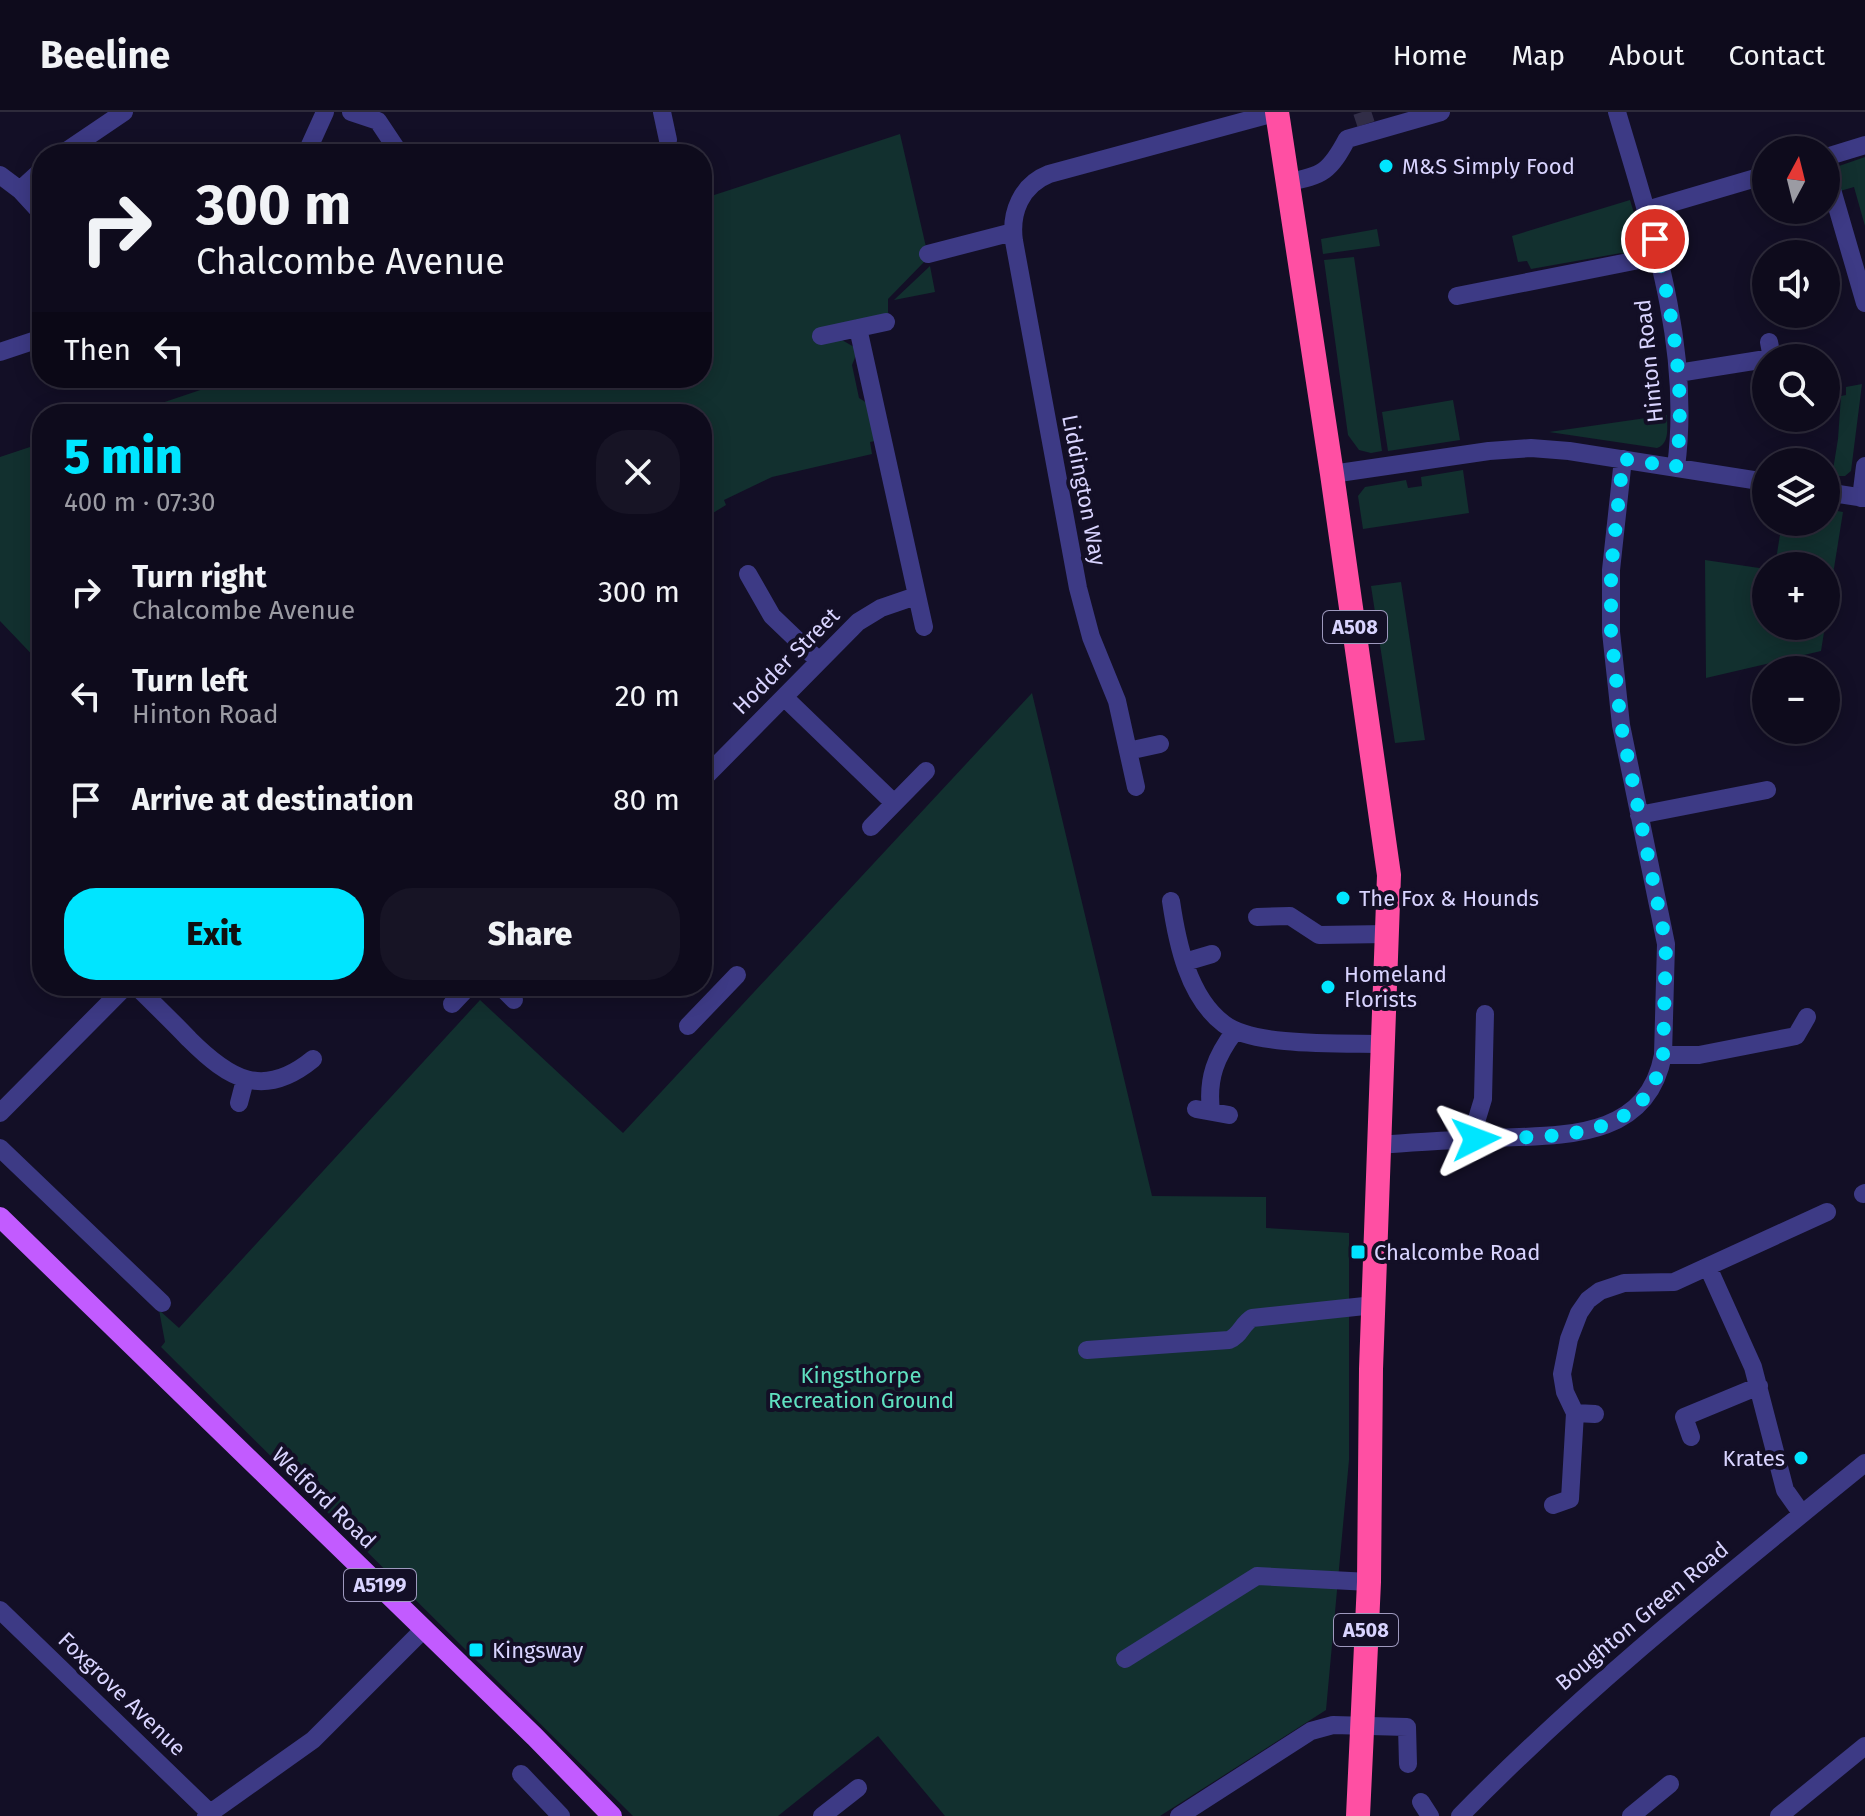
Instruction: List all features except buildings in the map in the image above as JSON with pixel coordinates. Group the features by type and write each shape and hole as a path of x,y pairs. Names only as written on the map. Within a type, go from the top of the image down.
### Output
{"highway":[{"name":"A508","path":"1278,112 1388,856 1378,1145 1369,1582 1358,1816"}],"main road":[{"name":"Welford Road","path":"0,1217 612,1816"}],"street":[{"path":"77,144 124,112"},
{"path":"311,144 325,112"},
{"path":"351,112 382,116 395,144"},
{"path":"663,112 668,140"},
{"name":"Liddington Way","path":"1136,787 1117,701 1091,637 1076,577 1013,232 1016,208 1022,195 1042,176 1278,112"},
{"name":"Hinton Road","path":"1617,112 1659,256 1678,373 1681,420 1676,467"},
{"path":"1288,182 1320,175 1335,160 1347,139 1367,128 1435,113"},
{"path":"1840,153 1865,145"},
{"path":"0,175 32,203"},
{"path":"20,190 32,179"},
{"path":"1647,210 1752,179"},
{"path":"1840,216 1865,300"},
{"path":"928,254 1013,232"},
{"path":"1457,296 1659,256"},
{"path":"821,336 886,322"},
{"path":"858,328 924,627"},
{"path":"0,352 32,341"},
{"path":"1678,373 1752,357"},
{"path":"1332,474 1511,449 1569,451 1752,480"},
{"path":"1378,1145 1573,1133 1609,1124 1637,1107 1648,1095 1660,1071 1666,944 1621,725 1611,632 1611,570 1623,459"},
{"path":"1840,494 1863,498 1865,466"},
{"path":"748,574 772,616 819,661"},
{"name":"Hodder Street","path":"712,763 868,615 916,596"},
{"path":"784,697 894,803"},
{"path":"1128,751 1160,744"},
{"path":"871,827 926,771"},
{"path":"1639,815 1767,790"},
{"path":"1171,901 1185,962 1203,1002 1224,1025 1235,1031 1282,1040 1382,1044"},
{"path":"1257,917 1290,916 1319,935 1387,934"},
{"path":"1185,962 1212,954"},
{"path":"712,990 737,975"},
{"path":"0,1113 116,996"},
{"path":"146,996 215,1064 231,1075 260,1082 276,1080 291,1075 313,1059"},
{"path":"452,1004 460,996"},
{"path":"510,996 514,1000"},
{"path":"688,1026 706,996"},
{"path":"1476,1139 1476,1122 1483,1099 1485,1014"},
{"path":"1663,1055 1699,1055 1801,1043 1807,1017"},
{"path":"1212,1112 1209,1097 1212,1069 1235,1031"},
{"path":"239,1103 245,1080"},
{"path":"0,1148 162,1303"},
{"path":"1553,1505 1570,1499 1575,1413 1565,1392 1562,1374 1569,1339 1588,1300 1612,1286 1624,1283 1674,1282 1827,1212"},
{"path":"1708,1267 1744,1344 1759,1386 1785,1490 1802,1514"},
{"path":"1087,1350 1229,1340 1235,1338 1252,1318 1374,1305"},
{"path":"1691,1437 1684,1417 1759,1386"},
{"path":"1575,1413 1595,1414"},
{"name":"Boughton Green Road","path":"1460,1816 1606,1676 1865,1463"},
{"path":"1125,1659 1257,1576 1369,1582"},
{"name":"Foxgrove Avenue","path":"0,1610 208,1814"},
{"path":"208,1814 313,1740 424,1629"},
{"path":"1179,1816 1311,1731 1333,1725 1407,1727 1408,1764"},
{"path":"1779,1816 1865,1746"},
{"path":"521,1774 561,1816"},
{"path":"1631,1816 1670,1784"},
{"path":"822,1816 858,1788"}],"green space":[{"path":"900,134 929,260 888,299 888,315 842,340 854,347 856,355 852,365 859,398 867,403 875,441 870,442 872,454 772,477 724,500 726,505 712,514 712,404 159,404 206,388 712,388 712,196"},
{"path":"1865,157 1865,226 1854,187 1840,191 1840,166"},
{"path":"1630,200 1645,249 1642,253 1631,257 1621,253 1531,269 1527,261 1518,262 1512,236"},
{"path":"1377,229 1380,246 1323,254 1321,239"},
{"path":"1354,257 1382,451 1371,453 1359,450 1348,435 1324,260"},
{"path":"930,266 935,292 894,300"},
{"path":"1862,384 1851,471 1840,476 1840,448 1837,448 1841,396 1846,395 1846,387"},
{"path":"1453,400 1460,440 1388,451 1382,412"},
{"path":"1667,415 1666,439 1657,448 1549,432"},
{"path":"32,446 32,655 0,621 0,457"},
{"path":"1463,470 1469,513 1363,529 1358,496 1365,487 1406,480 1408,488 1422,486 1421,477"},
{"path":"1780,536 1839,536 1837,552 1777,552"},
{"path":"1705,560 1752,567 1752,640 1823,640 1821,651 1800,656 1752,656 1752,667 1706,678"},
{"path":"1401,582 1425,740 1395,743 1371,586"},
{"name":"Kingsthorpe Recreation Ground","path":"1032,693 1152,1196 1266,1197 1266,1228 1349,1233 1349,1460 1326,1710 1160,1816 945,1816 878,1736 778,1816 633,1816 161,1347 165,1342 159,1310 179,1328 480,1000 623,1133"}],"tunnel":[{"path":"1362,112 1366,124"}],"place":[{"name":"M&S Simply Food","path":"1386,166"},
{"name":"The Fox & Hounds","path":"1343,898"},
{"name":"Homeland Florists","path":"1328,987"},
{"name":"Chalcombe Road","path":"1358,1252"},
{"name":"Krates","path":"1801,1458"},
{"name":"Kingsway","path":"476,1650"}],"route":[{"path":"1476,1139 1573,1133 1609,1124 1637,1107 1648,1095 1660,1071 1666,944 1621,725 1610,598 1623,459 1676,467 1679,446 1681,410 1677,365 1655,239"}]}
